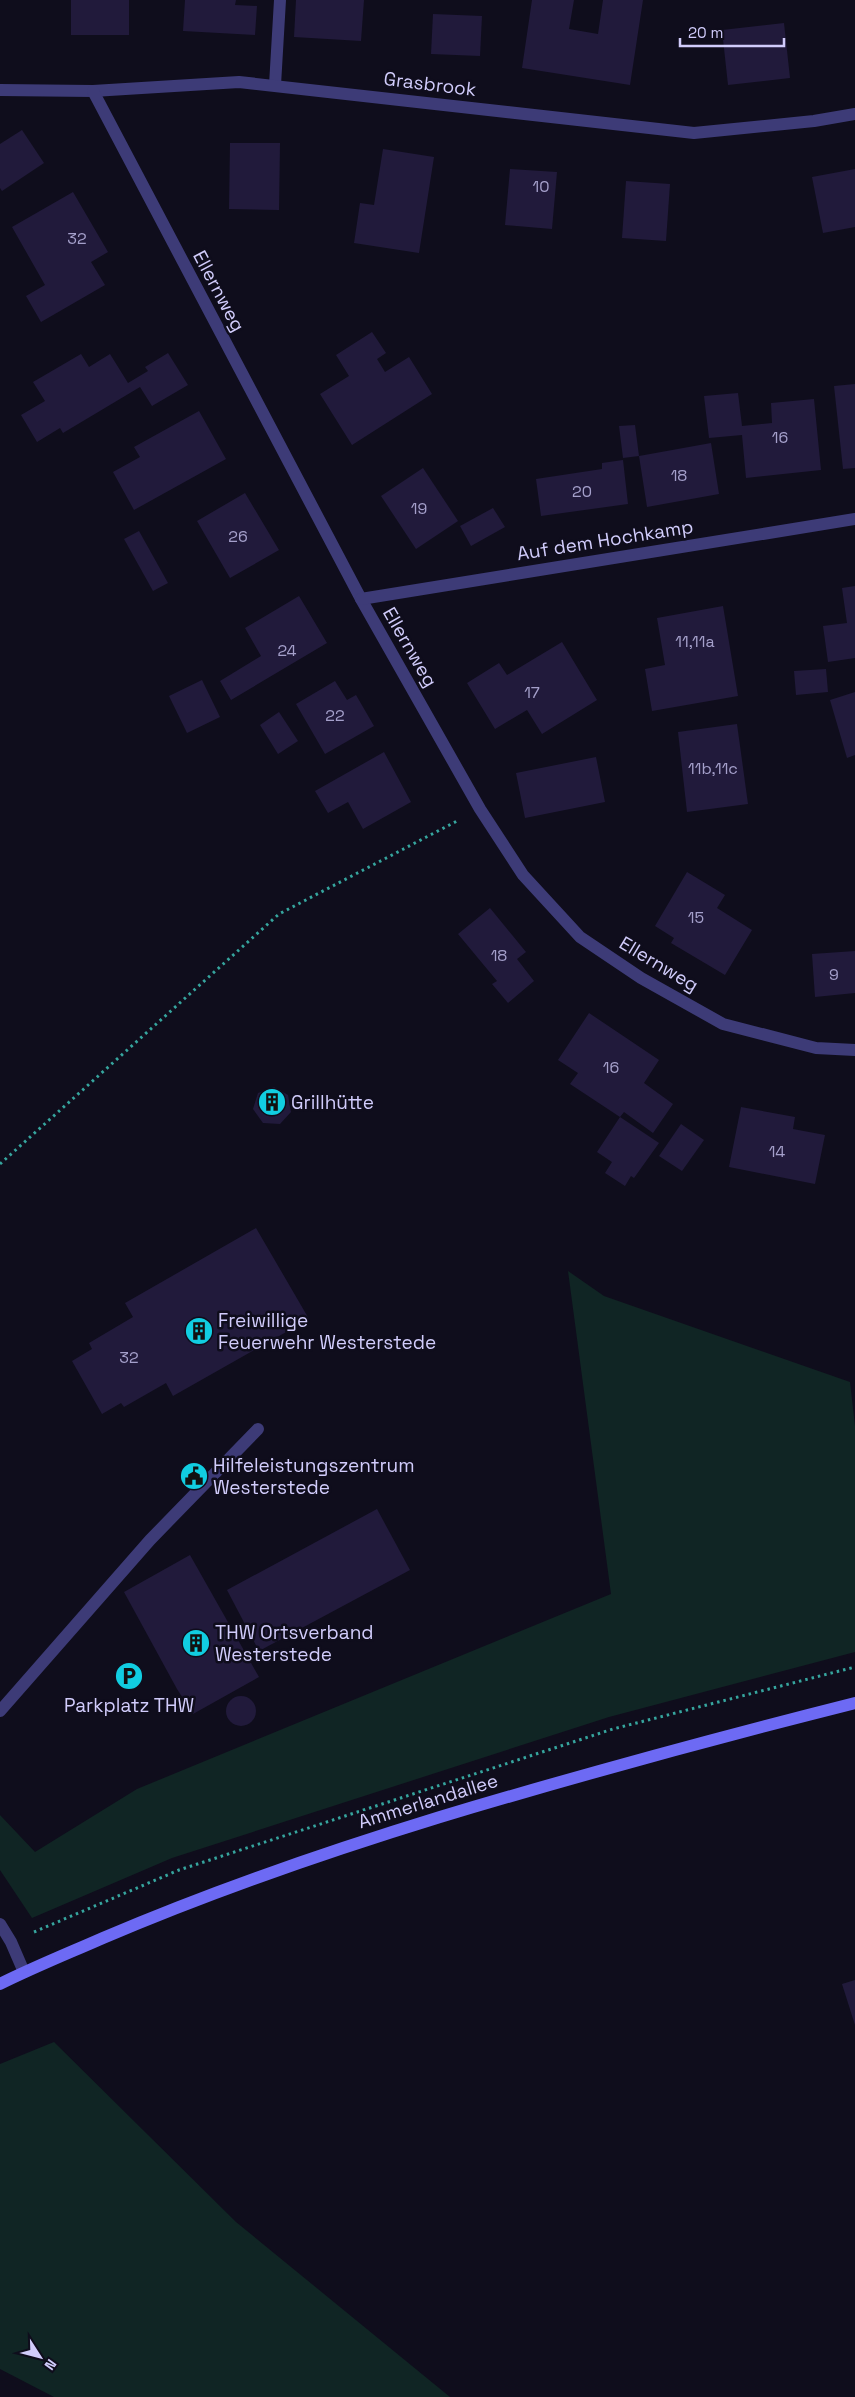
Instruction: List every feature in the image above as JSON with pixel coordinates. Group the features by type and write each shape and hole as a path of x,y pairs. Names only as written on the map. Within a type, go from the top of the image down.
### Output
{"main road":[{"name":"Ammerlandallee","path":"0,1984 24,1972 228,1887 363,1840 675,1750 855,1703"}],"street":[{"path":"275,85 280,0"},
{"name":"Grasbrook","path":"0,90 93,91 239,82 694,133 814,121 855,114"},
{"name":"Ellernweg","path":"93,91 361,599 480,809 523,875 580,937 641,978 722,1024 816,1048 855,1050"},
{"name":"Auf dem Hochkamp","path":"361,599 855,519"},
{"path":"0,1711 150,1540 258,1429"},
{"path":"0,1924 11,1942 24,1972"}],"path":[{"path":"0,1164 279,914 480,809"}],"green space":[{"path":"568,1271 604,1296 850,1382 855,1426 855,1652 609,1717 172,1858 32,1918 0,1870 0,1815 35,1852 137,1789 611,1594"},
{"path":"54,2042 236,2222 450,2397 54,2397 0,2369 0,2064"}],"building":[{"path":"71,0 129,0 129,35 71,35"},
{"path":"185,0 236,0 235,5 257,6 255,35 183,31"},
{"path":"296,0 364,0 361,41 294,37"},
{"path":"532,0 574,0 569,29 598,34 603,0 643,0 630,85 522,68"},
{"path":"433,14 482,16 480,56 431,54"},
{"path":"784,23 790,78 728,85 722,30"},
{"path":"22,130 44,163 2,191 0,188 0,144"},
{"path":"230,143 280,143 279,210 229,209"},
{"path":"383,149 434,157 419,253 354,243 360,203 374,205"},
{"path":"510,169 557,172 552,229 505,225"},
{"path":"855,169 855,227 823,233 812,177"},
{"path":"626,181 670,184 666,241 622,238"},
{"path":"73,192 108,252 91,262 105,285 41,322 26,296 45,285 12,227"},
{"path":"372,332 386,353 377,359 385,372 409,357 432,394 352,445 320,394 349,376 336,355"},
{"path":"168,353 188,385 152,406 140,387 63,433 60,428 37,442 21,415 45,401 33,382 81,354 89,367 110,354 128,383 148,371 145,367"},
{"path":"855,384 855,468 843,469 834,386"},
{"path":"738,393 742,426 772,423 771,403 814,399 821,470 746,478 742,435 709,438 704,396"},
{"path":"199,411 226,459 134,510 113,472 140,457 134,447"},
{"path":"635,425 639,456 623,458 619,426"},
{"path":"711,443 719,494 647,507 639,456"},
{"path":"623,460 628,504 541,516 536,479 602,469 602,463"},
{"path":"423,468 458,521 416,549 381,496"},
{"path":"245,493 279,550 230,578 197,521"},
{"path":"493,508 505,527 471,546 460,526"},
{"path":"139,531 168,583 153,591 124,539"},
{"path":"855,586 855,658 828,662 823,626 847,623 842,588"},
{"path":"299,596 327,643 231,700 220,681 261,656 245,628"},
{"path":"723,606 738,696 652,711 645,669 665,665 657,618"},
{"path":"562,642 597,700 542,734 527,710 495,729 467,683 499,663 507,675"},
{"path":"826,669 828,692 796,695 794,671"},
{"path":"202,680 220,717 187,733 169,696"},
{"path":"335,681 347,700 356,695 374,726 325,754 296,704"},
{"path":"855,692 855,755 847,758 830,700"},
{"path":"279,712 298,741 278,754 260,725"},
{"path":"737,724 748,804 687,812 678,732"},
{"path":"384,752 411,802 363,829 348,802 328,813 315,791"},
{"path":"596,757 605,802 525,818 516,773"},
{"path":"687,872 725,895 717,908 752,930 725,975 671,943 674,938 655,926"},
{"path":"490,908 526,952 517,959 534,981 508,1003 492,984 497,981 458,934"},
{"path":"855,951 855,993 815,997 812,954"},
{"path":"589,1013 659,1060 644,1083 673,1104 653,1133 624,1112 620,1117 570,1084 578,1073 558,1060"},
{"name":"Grillhütte","path":"274,1087 288,1095 291,1112 280,1124 263,1123 253,1109 258,1093"},
{"path":"741,1107 795,1117 793,1129 825,1135 815,1184 729,1167"},
{"path":"620,1117 659,1143 634,1178 631,1176 625,1186 605,1173 612,1162 597,1152"},
{"path":"681,1124 704,1140 682,1171 659,1156"},
{"name":"Freiwillige Feuerwehr Westerstede","path":"256,1228 309,1319 173,1396 166,1383 124,1407 121,1403 102,1414 72,1361 92,1349 89,1343 133,1317 125,1303"},
{"path":"377,1509 410,1570 259,1651 227,1590"},
{"name":"THW Ortsverband Westerstede","path":"190,1555 259,1677 193,1714 177,1689 124,1592"},
{"path":"241,1696 247,1697 255,1705 255,1717 247,1725 241,1726 235,1725 227,1717 226,1711 227,1705 235,1697"},
{"path":"855,1980 855,2025 842,1984"}],"place":[{"name":"Grillhütte","path":"272,1102"},
{"name":"Freiwillige Feuerwehr Westerstede","path":"199,1331"},
{"name":"Hilfeleistungszentrum Westerstede","path":"194,1476"},
{"name":"THW Ortsverband Westerstede","path":"196,1643"},
{"name":"Parkplatz THW","path":"129,1676"}]}
